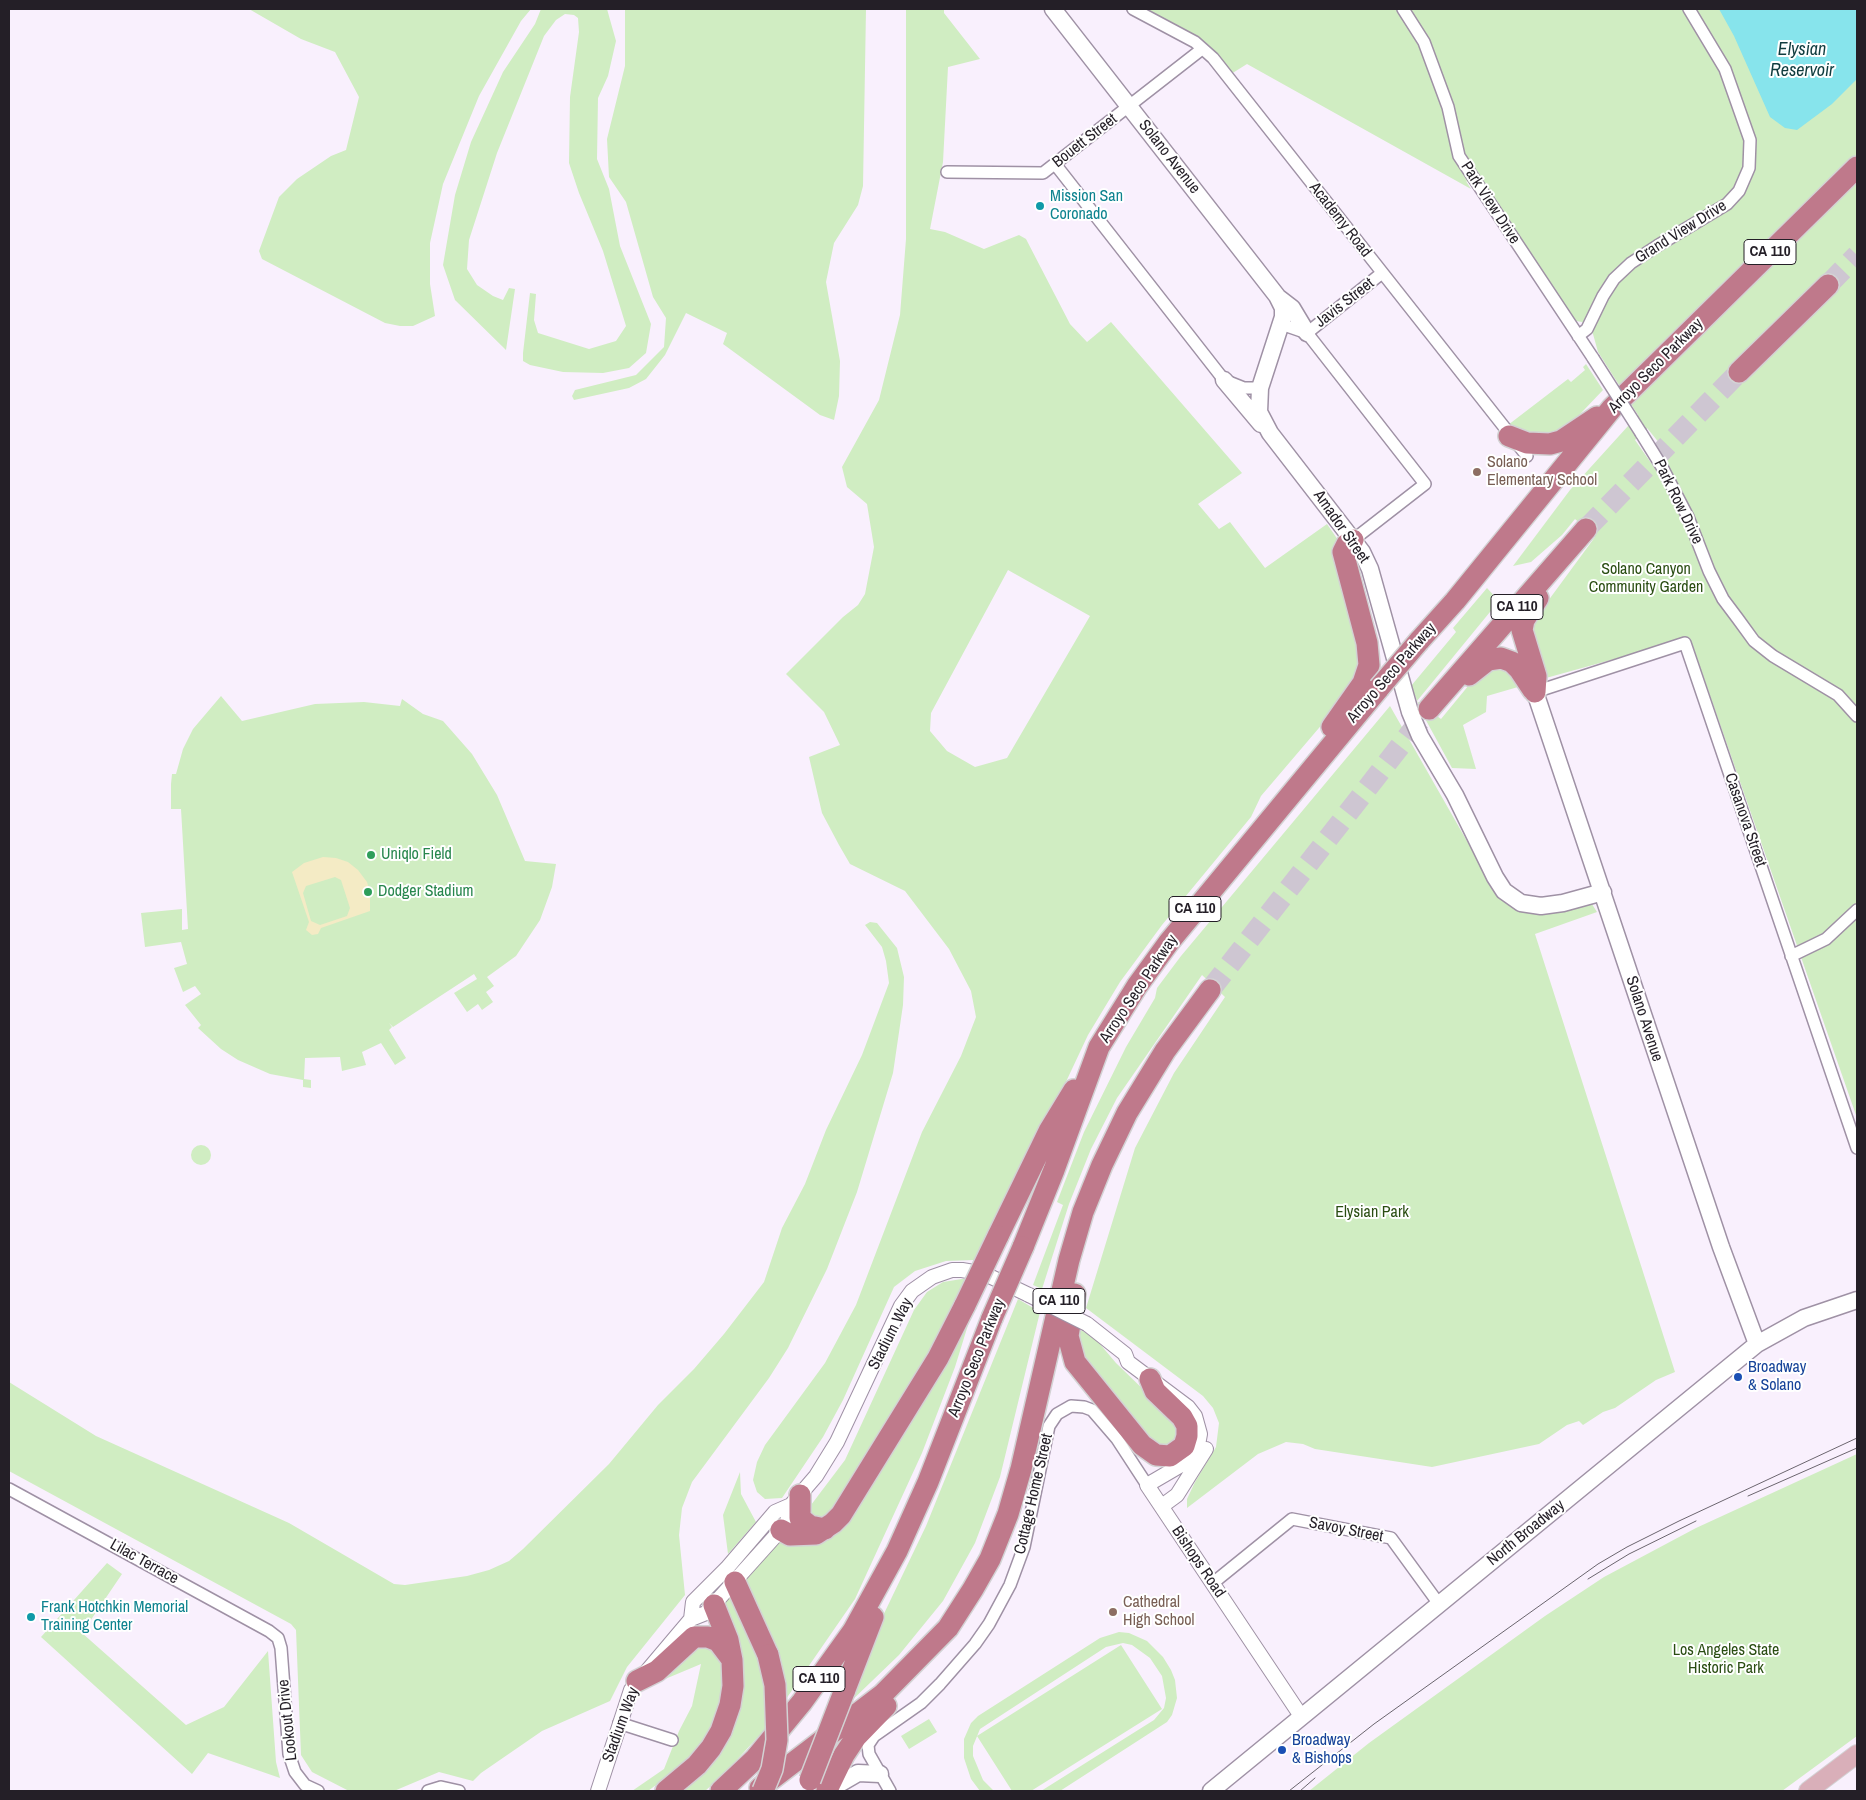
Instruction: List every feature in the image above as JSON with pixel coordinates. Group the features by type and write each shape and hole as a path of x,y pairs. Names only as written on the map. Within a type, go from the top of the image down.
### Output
{"highway":[{"name":"Arroyo Seco Parkway","path":"721,1791 755,1759 830,1664 853,1631 897,1551 928,1482 992,1318 1054,1170 1099,1047 1137,986 1169,942 1302,779 1418,641 1455,601 1612,408 1854,169"},
{"path":"1739,372 1828,285"},
{"path":"1509,436 1527,443 1550,444 1561,440 1612,408"},
{"name":"CA 110","path":"1429,709 1586,529"},
{"path":"1302,779 1343,708 1367,675 1369,665 1367,643 1343,552 1347,544 1354,540"},
{"path":"1535,692 1536,676 1522,630 1524,620 1538,597 1548,572"},
{"path":"1448,685 1475,672 1488,660 1501,658 1512,662 1520,669 1535,692"},
{"name":"CA 110","path":"756,1791 883,1694 948,1628 990,1559 1008,1514 1021,1469 1069,1260 1083,1212 1102,1165 1127,1113 1165,1051 1210,990"},
{"path":"780,1530 784,1533 802,1536 825,1529 841,1515 938,1358 1049,1131 1099,1047"},
{"path":"1127,1113 1084,1256 1068,1328 1069,1343 1075,1362 1142,1445 1156,1455 1170,1456 1184,1446 1187,1436 1186,1426 1182,1417 1155,1390 1150,1379"},
{"path":"796,1500 800,1518 810,1526 825,1529"},
{"path":"818,1788 844,1692 897,1551"},
{"path":"735,1582 768,1655 775,1685 777,1740 772,1768 763,1791"},
{"path":"666,1791 697,1765 711,1748 721,1731 730,1705 734,1686 732,1660 728,1640 714,1605"},
{"path":"818,1788 856,1737 922,1673 948,1628"},
{"path":"637,1680 656,1671 694,1637 708,1637 718,1640 732,1660"}],"main road":[{"name":"Solano Avenue","path":"1053,9 1130,106 1280,309 1292,308 1307,332"},
{"name":"Amador Street","path":"1280,309 1260,388 1259,412 1270,433 1354,540 1370,569 1404,692 1420,736 1455,795 1504,892 1522,903 1541,906 1562,903 1603,892"},
{"path":"1224,380 1248,410 1270,433"},
{"name":"Solano Avenue","path":"1535,692 1705,1201 1757,1344"},
{"name":"North Broadway","path":"1211,1791 1757,1344 1804,1318 1857,1300"},
{"path":"1808,1791 1857,1754"},
{"path":"818,1788 858,1773 880,1774"}],"street":[{"name":"Academy Road","path":"1133,9 1164,23 1213,58 1509,436 1528,456"},
{"name":"Park View Drive","path":"1403,9 1424,42 1448,107 1459,156 1592,358"},
{"name":"Grand View Drive","path":"1578,336 1587,329 1602,296 1614,279 1631,263 1656,246 1727,204 1739,191 1749,168 1750,140 1725,69 1689,9"},
{"name":"Bouett Street","path":"947,172 1043,174 1202,49"},
{"path":"1055,164 1224,380 1244,388 1260,388"},
{"name":"Javis Street","path":"1307,332 1382,273"},
{"path":"1280,309 1307,332 1425,484 1354,540"},
{"name":"Park Row Drive","path":"1592,358 1662,467 1688,518 1709,571 1723,599 1754,641 1773,656 1838,695 1857,716"},
{"name":"Casanova Street","path":"1535,692 1685,643 1857,1148"},
{"path":"1791,956 1826,939 1857,910"},
{"name":"Stadium Way","path":"598,1791 619,1723 631,1690 637,1680 691,1619 706,1613 714,1605 787,1523 796,1500 816,1476 837,1442 901,1306 917,1286 932,1276 952,1270 974,1271 997,1278 1087,1324 1125,1354 1128,1362 1191,1411 1197,1420 1200,1434 1196,1451 1188,1461 1147,1484"},
{"name":"Stadium Way","path":"1125,1354 1133,1355 1190,1398 1208,1421 1208,1443 1203,1457 1177,1495 1162,1506"},
{"name":"Cottage Home Street","path":"890,1791 869,1754 871,1740 921,1703 952,1671 989,1624 1010,1585 1026,1540 1052,1419 1061,1410 1071,1406 1092,1410"},
{"name":"Bishops Road","path":"1092,1410 1117,1439 1301,1716"},
{"name":"Lilac Terrace","path":"9,1489 269,1630 278,1638"},
{"name":"Stadium Way","path":"691,1619 693,1602 727,1568 774,1512 796,1500"},
{"name":"Savoy Street","path":"1213,1583 1292,1519 1391,1538 1439,1604"},
{"name":"Lookout Drive","path":"278,1638 281,1648 289,1754 295,1772 305,1785 318,1791"},
{"path":"619,1723 672,1740"},
{"path":"428,1791 441,1787 459,1791"}],"green space":[{"path":"249,9 531,9 521,21 479,96 443,184 430,243 430,284 435,316 413,326 385,323 262,259 259,251 279,197 297,179 331,156 346,150 359,97 335,52 301,39"},
{"path":"541,9 607,9 616,41 608,76 598,98 597,159 609,189 620,246 651,324 646,353 629,368 603,373 563,372 530,365 523,361 530,293 536,294 534,320 538,333 589,349 616,341 626,326 603,251 569,163 570,97 579,32 578,18 574,15 565,14 556,20 544,36 497,153 469,240 467,269 477,285 493,296 503,300 509,288 515,289 506,350 455,300 443,265 455,195 471,142 503,72 535,24"},
{"path":"625,9 866,9 863,186 858,205 834,243 826,282 840,361 839,396 834,420 820,415 723,344 727,333 686,313 665,355 646,379 629,388 574,400 572,396 575,390 636,375 664,347 666,318 653,297 626,202 609,177 607,139 625,66"},
{"path":"906,9 944,9 944,13 980,59 948,67 943,162 930,229 945,232 984,249 1019,235 1026,239 1070,324 1087,342 1111,322 1242,473 1198,504 1219,529 1230,522 1265,568 1327,524 1338,540 1364,642 1353,688 1261,796 1251,817 1162,925 1120,982 1088,1035 1056,1103 974,1260 946,1261 915,1271 894,1287 843,1400 823,1437 782,1498 765,1499 757,1492 753,1480 757,1462 765,1445 825,1363 856,1305 922,1132 961,1056 976,1017 971,991 949,949 905,891 850,864 839,845 822,813 809,757 840,745 824,712 786,674 843,617 858,605 865,594 874,547 867,504 847,487 842,467 879,400 900,315 906,239","holes":["1008,570 1090,616 1007,758 975,767 947,751 930,731 931,713"]},
{"name":"Solano Canyon Community Garden","path":"1144,9 1857,9 1857,1118 1690,638 1546,678 1531,633 1534,620 1595,537 1575,519 1562,535 1531,562 1513,566 1570,490 1638,415 1598,352 1593,334 1582,322 1576,321 1487,192 1466,181 1471,189 1247,64 1231,74 1215,53 1201,39","holes":["1647,428 1669,455 1656,470 1635,440"]},
{"path":"1586,364 1603,390 1564,431 1528,437 1508,425 1568,379 1571,382 1585,370 1583,367"},
{"path":"1487,588 1499,601 1417,701 1411,686 1456,632 1453,628"},
{"path":"1502,663 1516,681 1518,687 1487,696 1486,712 1463,725 1476,769 1452,768 1417,701 1441,719 1478,674"},
{"name":"Dodger Stadium","path":"221,696 242,721 315,704 364,702 400,706 402,699 423,714 443,721 472,754 497,795 525,861 556,864 552,887 540,920 516,956 487,977 494,986 486,992 493,1002 482,1010 478,1004 467,1012 454,993 477,979 474,974 393,1027 389,1023 392,1027 389,1030 406,1058 395,1065 381,1043 362,1052 366,1065 342,1071 340,1057 305,1058 304,1079 311,1080 311,1088 303,1087 303,1080 270,1074 238,1060 221,1049 198,1028 201,1025 185,1005 201,994 195,986 183,992 174,968 187,964 181,942 145,947 141,913 182,909 182,930 188,929 181,809 171,809 172,774 176,774 183,749 193,729"},
{"name":"Elysian Park","path":"1390,706 1496,892 1529,909 1590,901 1597,912 1535,934 1675,1372 1656,1380 1615,1408 1603,1412 1583,1425 1579,1421 1567,1425 1539,1444 1432,1467 1315,1449 1303,1444 1286,1442 1258,1454 1187,1508 1187,1499 1195,1482 1216,1447 1219,1423 1213,1408 1203,1396 1086,1308 1135,1148 1174,1073 1225,997 1202,975 1117,1098 1091,1149 1069,1204 1042,1289 1033,1285 1063,1205 1057,1202 1084,1132 1126,1047 1155,998 1157,988 1181,956"},
{"path":"870,922 877,923 897,948 904,977 903,1005 893,1073 857,1192 827,1269 788,1348 769,1378 692,1482 682,1508 679,1535 685,1595 627,1667 610,1701 542,1731 481,1773 473,1781 439,1772 394,1791 349,1791 312,1772 301,1755 296,1630 291,1624 9,1471 9,1382 96,1436 289,1523 394,1584 405,1585 467,1576 489,1570 509,1561 609,1464 658,1405 694,1369 724,1334 764,1282 782,1228 805,1184 826,1130 862,1055 889,983 882,947 865,925"},
{"path":"201,1145 208,1148 211,1155 208,1162 201,1165 194,1162 191,1155 194,1148"},
{"path":"968,1278 959,1303 838,1506 826,1518 818,1519 810,1514 811,1505 845,1460 914,1310 927,1292 943,1282"},
{"path":"1018,1299 1040,1312 1000,1477 975,1543 943,1601 899,1655 845,1707 868,1647 926,1526"},
{"path":"973,1309 955,1367 922,1453 855,1599 786,1699 745,1581 781,1539 827,1537"},
{"path":"1075,1327 1094,1337 1116,1363 1181,1426 1181,1440 1171,1448 1159,1447 1149,1438 1077,1351"},
{"name":"Los Angeles State Historic Park","path":"1857,1454 1857,1736 1782,1791 1309,1791 1369,1743 1545,1616 1604,1577 1696,1528"},
{"path":"740,1472 741,1494 756,1522 728,1554 723,1515"},
{"path":"107,1563 122,1574 82,1633 186,1725 224,1707 268,1651 276,1762 280,1778 208,1753 192,1774 41,1637"},
{"path":"725,1598 734,1599 761,1667 768,1711 768,1726 722,1776 705,1791 675,1791 732,1726 721,1606"},
{"path":"1119,1632 1129,1633 1147,1641 1163,1657 1171,1670 1175,1680 1177,1698 1172,1715 1167,1722 1060,1791 1041,1791 1154,1720 1164,1708 1166,1698 1162,1676 1150,1658 1132,1645 1123,1643 1106,1647 980,1729 973,1746 973,1756 983,1780 994,1791 980,1791 971,1779 964,1758 964,1739 971,1723 978,1716 1100,1638"},
{"path":"713,1643 726,1663 718,1715 705,1739 684,1764 648,1791 632,1791 664,1769 679,1731 692,1706 701,1664 646,1687 687,1647"},
{"path":"1121,1645 1162,1709 1031,1791 1012,1791 977,1736"},
{"path":"929,1719 937,1732 909,1749 901,1736"}],"sand":[{"path":"323,857 336,858 348,862 358,870 367,882 370,892 370,911 321,928 318,934 312,935 306,930 309,922 292,872 304,863","holes":["335,877 341,880 350,908 347,916 320,925 311,921 303,893 306,886"]}],"water":[{"name":"Elysian Reservoir","path":"1719,9 1857,9 1857,79 1832,104 1797,130 1785,128 1770,117 1734,36"}],"tunnel":[{"path":"1828,285 1857,255"},
{"path":"1586,529 1739,372"},
{"path":"1210,990 1429,709"}],"tram line":[{"path":"1289,1791 1374,1724 1598,1564 1679,1521 1857,1438"},
{"path":"1748,1496 1857,1448"},
{"path":"1588,1579 1629,1554 1696,1521"},
{"path":"1300,1791 1315,1778"}],"place":[{"name":"Mission San Coronado","path":"1040,206"},
{"name":"Solano Elementary School","path":"1477,472"},
{"name":"Uniqlo Field","path":"371,855"},
{"name":"Dodger Stadium","path":"368,892"},
{"name":"Broadway & Solano","path":"1738,1377"},
{"name":"Cathedral High School","path":"1113,1612"},
{"name":"Frank Hotchkin Memorial Training Center","path":"31,1617"},
{"name":"Broadway & Bishops","path":"1282,1750"}]}
